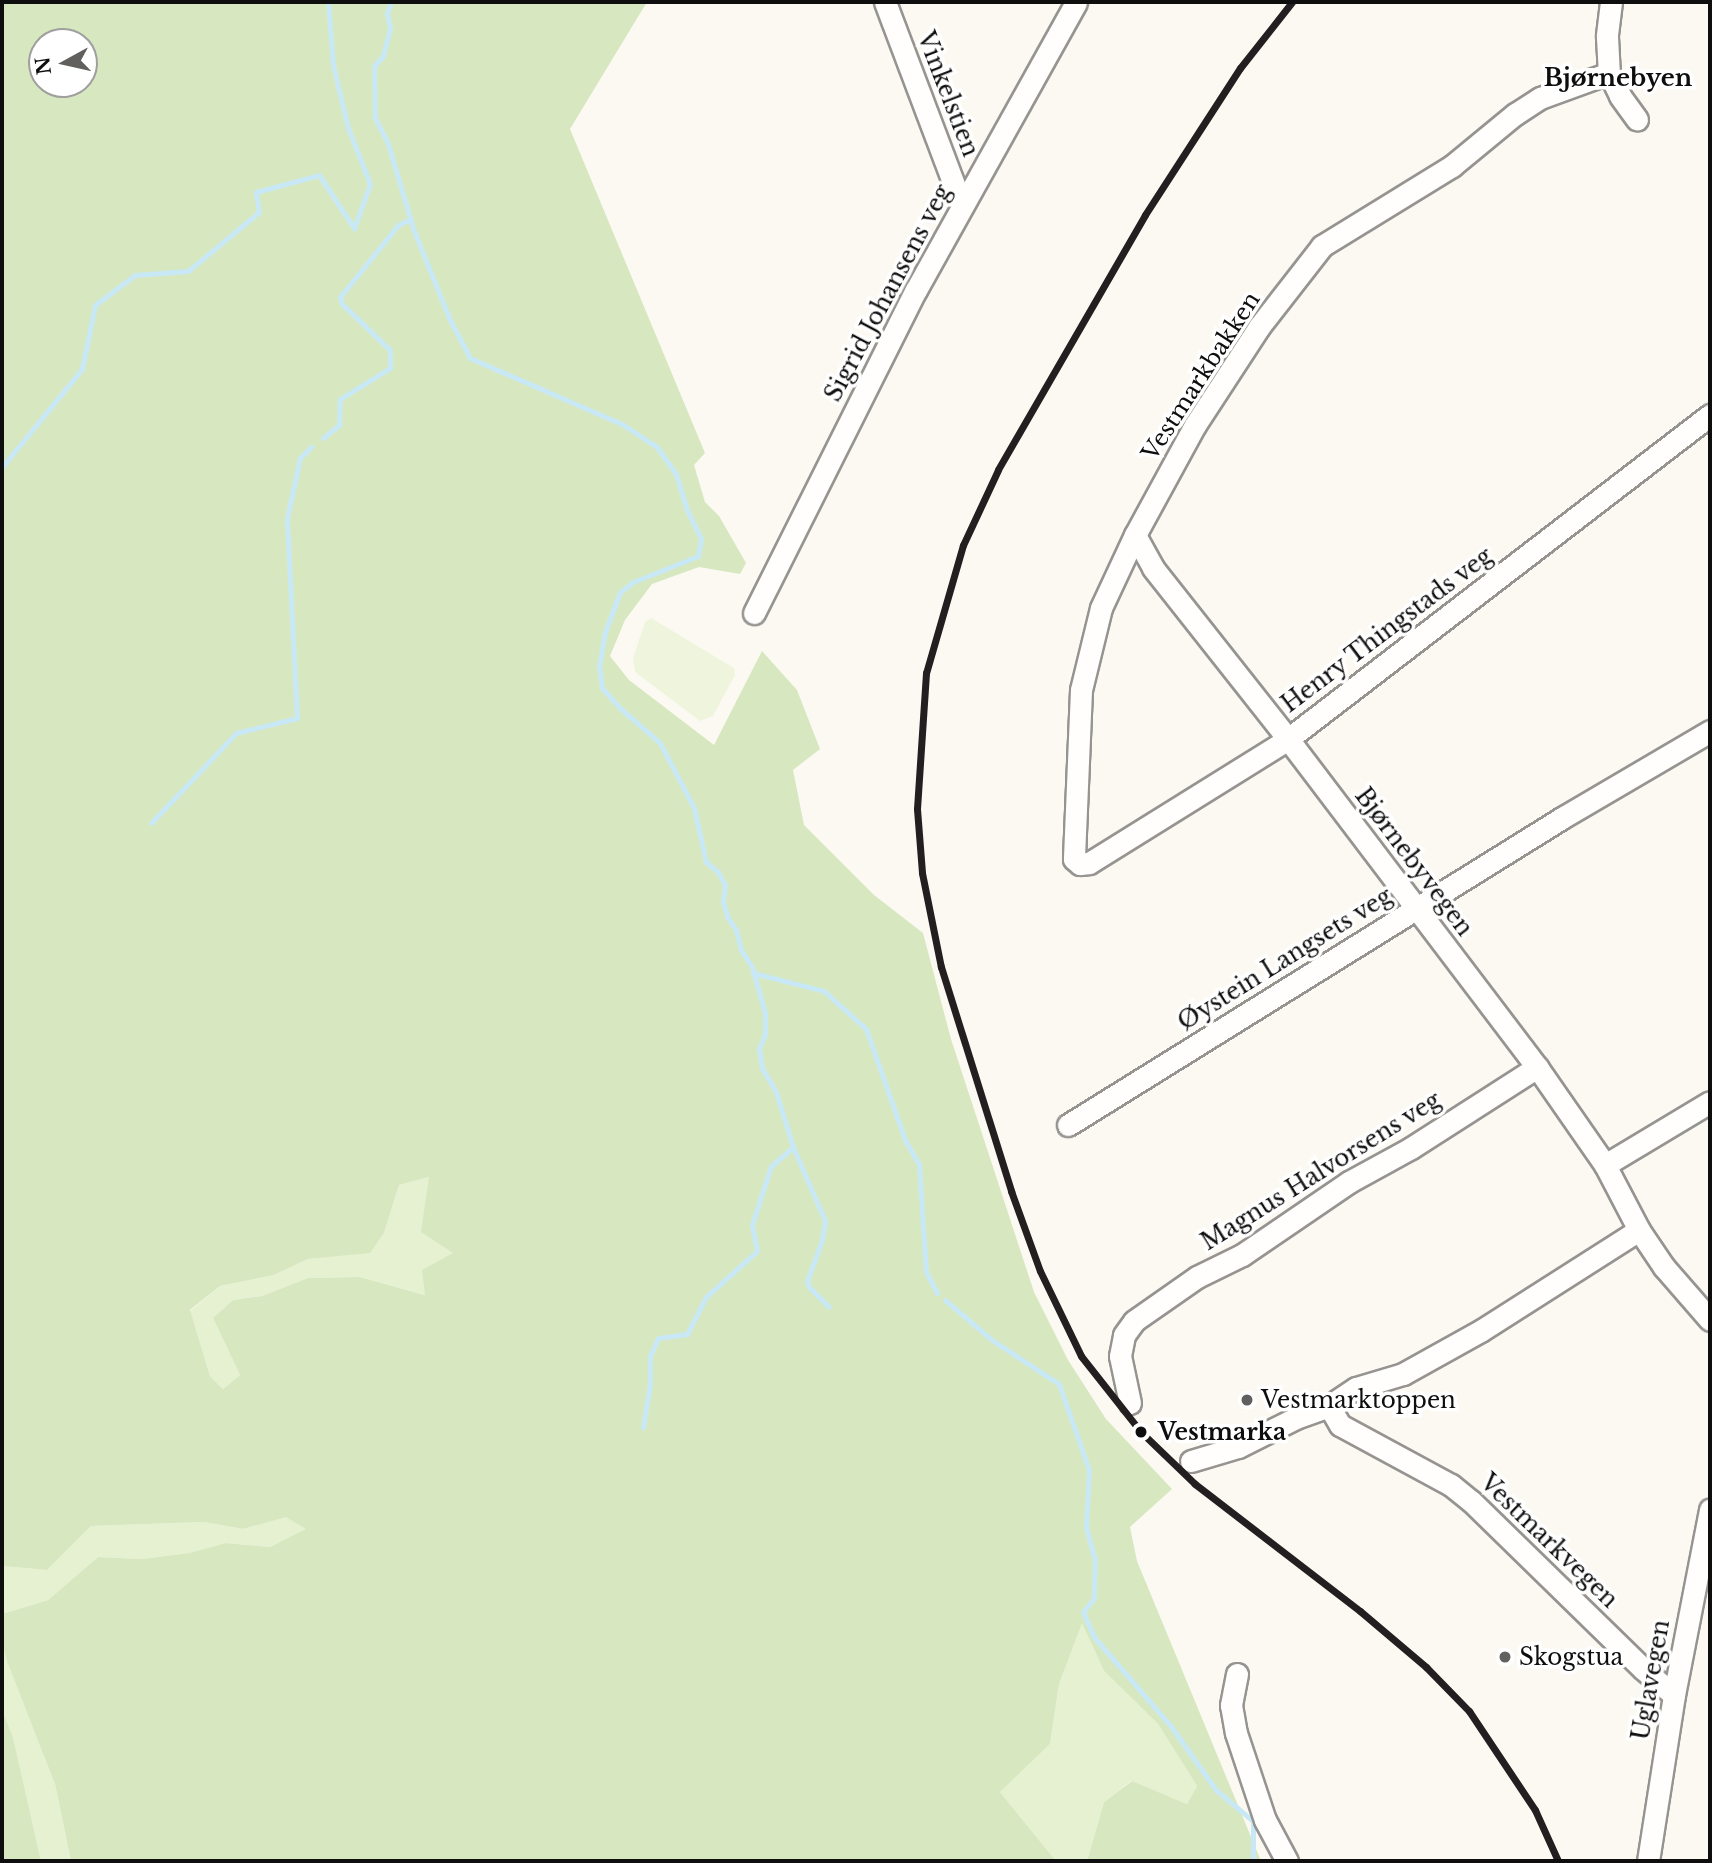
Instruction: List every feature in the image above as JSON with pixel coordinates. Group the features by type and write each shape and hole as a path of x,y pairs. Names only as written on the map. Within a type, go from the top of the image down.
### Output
{"street":[{"name":"Vinkelstien","path":"885,2 962,206"},
{"name":"Sigrid Johansens veg","path":"754,612 916,290 1076,2"},
{"path":"1612,2 1607,37 1609,73 1620,96 1637,119"},
{"name":"Vestmarkbakken","path":"1080,864 1074,859 1072,849 1082,690 1101,608 1135,535 1195,425 1259,327 1322,246 1452,166 1515,114 1540,98 1609,73"},
{"name":"Henry Thingstads veg","path":"1080,864 1089,863 1288,739 1710,415"},
{"name":"Bjørnebyvegen","path":"1135,535 1153,568 1288,739 1537,1067 1605,1165 1639,1230 1664,1267 1710,1320"},
{"name":"Øystein Langsets veg","path":"1068,1125 1417,908 1710,731"},
{"name":"Magnus Halvorsens veg","path":"1130,1403 1121,1356 1124,1335 1134,1321 1197,1277 1242,1255 1349,1182 1411,1148 1537,1067"},
{"path":"1605,1165 1710,1102"},
{"path":"1191,1461 1238,1447 1296,1418 1329,1406 1356,1388 1403,1374 1459,1343 1639,1230"},
{"name":"Vestmarkvegen","path":"1329,1406 1340,1425 1451,1485 1471,1501 1643,1669 1674,1695"},
{"name":"Uglavegen","path":"1647,1861 1674,1695 1710,1509"},
{"path":"1237,1674 1231,1705 1236,1733 1265,1820 1287,1861"}],"green space":[{"path":"2,2 647,2 570,129 705,453 694,465 705,502 719,516 746,563 740,574 699,567 652,584 625,620 610,656 629,680 714,745 762,651 797,690 820,749 793,770 804,825 874,895 923,933 951,1039 1034,1292 1068,1360 1106,1419 1172,1489 1130,1527 1137,1561 1261,1861 1087,1861 1104,1802 1132,1781 1187,1804 1197,1786 1158,1724 1104,1671 1082,1623 1059,1684 1050,1744 1000,1792 1056,1861 71,1861 55,1784 7,1661 2,1641 2,1614 48,1600 98,1557 141,1559 189,1553 226,1543 270,1547 306,1529 286,1517 243,1529 204,1522 91,1526 47,1570 2,1566","holes":["429,1177 421,1232 453,1253 422,1270 425,1295 360,1277 308,1278 262,1296 233,1300 213,1318 240,1375 223,1389 210,1376 190,1310 220,1286 274,1275 308,1259 370,1253 384,1233 399,1185"]},
{"path":"651,618 734,668 735,675 713,716 700,721 635,672 633,658 645,622"},
{"path":"429,1177 454,1253 426,1295 360,1277 308,1278 262,1296 233,1300 213,1318 240,1375 223,1389 210,1376 190,1311 220,1286 274,1275 308,1259 370,1252 384,1233 399,1185"},
{"path":"286,1516 307,1529 270,1547 226,1543 189,1553 141,1559 98,1557 48,1600 2,1614 2,1566 47,1570 91,1526 204,1522 243,1529"},
{"path":"1082,1622 1104,1671 1158,1724 1197,1786 1187,1804 1131,1781 1104,1802 1087,1861 1056,1861 1000,1792 1050,1744 1059,1684"},
{"path":"2,1641 55,1784 71,1861 41,1861 13,1737 2,1710"},
{"path":"2,1710 13,1737 41,1861 2,1861"}],"waterway":[{"path":"2,467 82,369 95,305 135,275 188,271 259,212 256,192 319,175 354,228 370,184 348,128 333,65 328,2"},
{"path":"391,2 387,13 390,28 383,56 374,66 375,118 388,144 414,231 450,320 470,358 622,424 657,447 676,474 687,510 701,539 698,556 633,582 620,592 605,632 599,666 602,688 620,708 660,743 694,808 706,862 718,872 725,885 723,902 728,918 736,930 741,950 752,967 765,1013 765,1034 759,1049 762,1068 776,1092 793,1147 771,1166 752,1225 757,1251 706,1297 687,1334 658,1338 650,1356 650,1384 643,1427"},
{"path":"323,438 339,425 340,399 390,368 390,350 342,304 340,297 398,225 411,219"},
{"path":"151,823 236,733 297,718 287,518 300,458 311,447"},
{"path":"753,973 824,991 866,1029 905,1140 919,1164 926,1272 937,1293"},
{"path":"793,1147 825,1221 822,1240 807,1281 809,1287 829,1307"},
{"path":"945,1300 992,1340 1059,1384 1089,1470 1086,1527 1095,1560 1094,1598 1083,1612 1094,1637 1170,1725 1216,1790 1253,1821 1253,1861"}],"transit line":[{"path":"1292,2 1240,68 1145,215 998,470 963,545 926,673 917,809 922,873 941,967 1011,1191 1040,1271 1081,1356 1141,1432 1195,1484 1360,1611 1426,1667 1469,1711 1535,1810 1558,1861"}],"place":[{"name":"Vestmarktoppen","path":"1247,1400"},
{"name":"Vestmarka","path":"1141,1432"},
{"name":"Skogstua","path":"1505,1657"}],"district":[{"name":"Bjørnebyen","path":"1618,78"}]}
